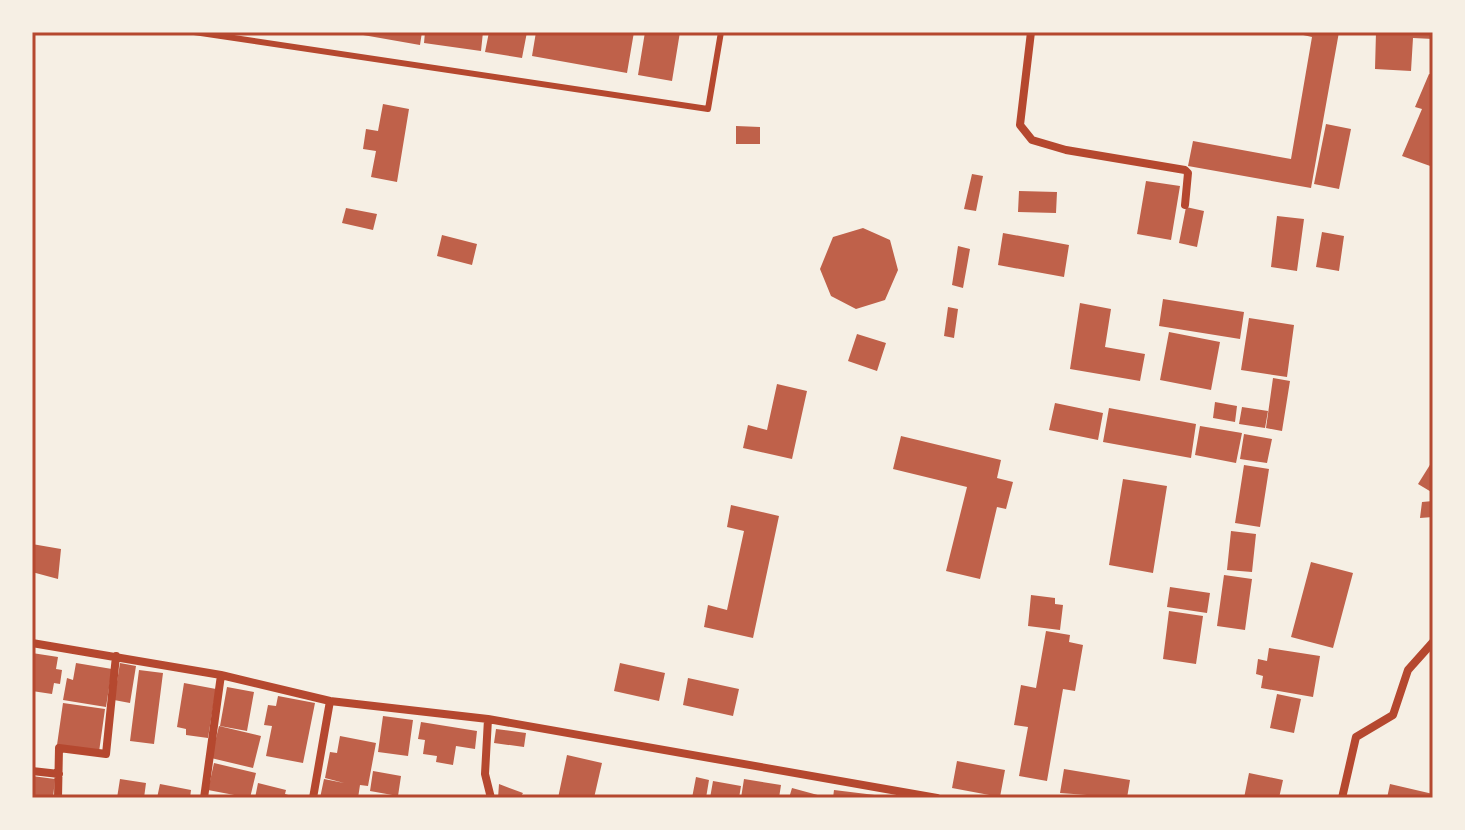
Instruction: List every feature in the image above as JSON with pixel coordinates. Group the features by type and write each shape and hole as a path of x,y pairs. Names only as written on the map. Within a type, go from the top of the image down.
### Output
{"street":[{"path":"1031,32 1020,125 1032,140 1066,150 1185,170 1188,173 1185,205"},
{"path":"1342,798 1356,737 1393,715 1408,670 1433,642"},
{"path":"32,643 221,675 330,701 488,719 937,798"},
{"path":"58,798 59,748 106,754 116,656"},
{"path":"204,798 221,675"},
{"path":"313,798 330,701"},
{"path":"488,719 485,774 491,798"},
{"path":"32,771 59,774"}],"lane":[{"path":"194,32 708,109 721,32"}],"building":[{"path":"346,32 422,32 420,45"},
{"path":"425,32 483,32 481,51 424,43"},
{"path":"489,32 527,32 522,58 485,52"},
{"path":"536,32 634,32 627,73 532,56"},
{"path":"645,32 680,32 672,81 638,75"},
{"path":"1290,32 1339,32 1311,188 1188,166 1193,141 1291,159 1312,37"},
{"path":"1376,32 1433,32 1433,39 1413,38 1411,71 1375,69"},
{"path":"1429,74 1433,75 1433,167 1402,156 1422,109 1415,107"},
{"path":"383,104 409,109 397,182 371,177 376,151 363,149 366,129 378,131"},
{"path":"1326,124 1351,129 1339,189 1314,184"},
{"path":"736,126 760,127 760,144 736,144"},
{"path":"972,174 983,176 976,211 964,209"},
{"path":"1146,181 1180,186 1171,240 1137,234"},
{"path":"1019,191 1057,192 1056,213 1018,212"},
{"path":"1186,207 1204,211 1197,247 1179,243"},
{"path":"346,208 377,214 373,230 342,223"},
{"path":"1277,216 1304,219 1297,271 1271,267"},
{"path":"863,228 890,240 898,270 885,300 856,309 831,296 820,269 833,237"},
{"path":"1322,232 1344,236 1339,271 1316,267"},
{"path":"1003,233 1069,245 1064,277 998,265"},
{"path":"442,235 477,244 472,265 437,256"},
{"path":"958,246 970,249 963,288 952,285"},
{"path":"1163,299 1244,312 1240,339 1159,326"},
{"path":"1080,303 1111,309 1105,347 1145,354 1140,381 1070,369"},
{"path":"948,307 958,309 954,338 944,336"},
{"path":"1249,318 1294,325 1287,377 1241,370"},
{"path":"1169,332 1220,342 1211,390 1160,380"},
{"path":"857,334 886,343 877,371 848,361"},
{"path":"1273,378 1290,381 1282,431 1266,428"},
{"path":"777,384 807,391 792,459 743,448 748,425 767,430"},
{"path":"1215,402 1237,406 1235,422 1213,418"},
{"path":"1055,403 1103,413 1098,440 1049,430"},
{"path":"1242,407 1268,411 1265,428 1239,424"},
{"path":"1109,408 1196,424 1191,458 1103,442"},
{"path":"1200,426 1242,433 1236,463 1195,455"},
{"path":"1244,434 1272,439 1267,463 1240,459"},
{"path":"901,436 1001,460 997,478 1013,482 1006,509 997,507 980,579 946,571 967,487 893,469"},
{"path":"1433,460 1433,493 1418,484"},
{"path":"1244,465 1269,469 1260,527 1235,523"},
{"path":"1123,479 1167,486 1153,573 1109,565"},
{"path":"1433,501 1433,517 1420,518 1422,502"},
{"path":"731,505 779,516 753,638 704,627 708,605 727,610 744,531 727,527"},
{"path":"1231,531 1256,534 1252,572 1227,570"},
{"path":"32,544 61,549 58,579 32,572"},
{"path":"1311,562 1353,573 1333,648 1291,637"},
{"path":"1224,575 1252,579 1245,630 1217,626"},
{"path":"1170,587 1210,593 1207,613 1167,607"},
{"path":"1031,595 1055,598 1055,604 1063,605 1060,630 1028,626"},
{"path":"1169,611 1203,616 1196,664 1163,659"},
{"path":"1046,631 1070,635 1069,642 1083,645 1075,691 1063,689 1047,781 1019,776 1028,727 1014,725 1021,685 1036,688"},
{"path":"1269,648 1320,656 1313,697 1261,688 1263,676 1256,674 1258,659 1267,661"},
{"path":"32,653 58,657 56,669 62,670 60,684 54,683 52,694 32,691"},
{"path":"76,663 112,669 106,707 63,700 67,678 73,680"},
{"path":"120,663 136,666 130,703 114,700"},
{"path":"620,663 665,673 659,701 614,691"},
{"path":"139,670 163,673 154,744 130,741"},
{"path":"688,678 739,689 733,716 683,705"},
{"path":"184,683 216,689 208,738 186,735 186,729 177,727"},
{"path":"227,687 254,692 247,731 220,726"},
{"path":"1277,694 1301,699 1294,733 1270,728"},
{"path":"278,696 315,703 303,763 266,756 272,726 264,725 268,705 276,706"},
{"path":"63,703 105,709 99,752 57,745"},
{"path":"383,716 413,720 408,756 378,752"},
{"path":"421,722 477,731 475,749 456,746 453,765 436,762 437,756 423,754 425,740 418,739"},
{"path":"219,726 261,736 253,768 211,758"},
{"path":"496,729 526,733 524,747 494,743"},
{"path":"340,736 376,743 368,786 360,785 358,798 320,798 324,779 344,783 325,778 330,752 337,753"},
{"path":"567,755 602,763 594,798 558,798"},
{"path":"957,761 1005,770 1000,797 952,788"},
{"path":"214,763 256,773 250,798 208,790"},
{"path":"1064,769 1130,780 1127,798 1060,793"},
{"path":"373,771 401,776 398,796 370,791"},
{"path":"1249,773 1283,780 1279,798 1244,798"},
{"path":"32,776 55,779 53,798 32,798"},
{"path":"696,777 709,780 706,798 692,798"},
{"path":"120,779 146,783 144,798 117,798"},
{"path":"744,779 781,785 779,798 741,798"},
{"path":"713,781 741,786 739,798 710,798"},
{"path":"258,783 286,790 285,794 298,798 255,798"},
{"path":"160,784 191,790 190,798 157,798"},
{"path":"499,784 523,793 520,798 498,798"},
{"path":"1390,784 1433,794 1433,798 1387,798"},
{"path":"792,788 825,797 825,798 789,798"},
{"path":"834,790 883,796 883,798 833,798"}]}
